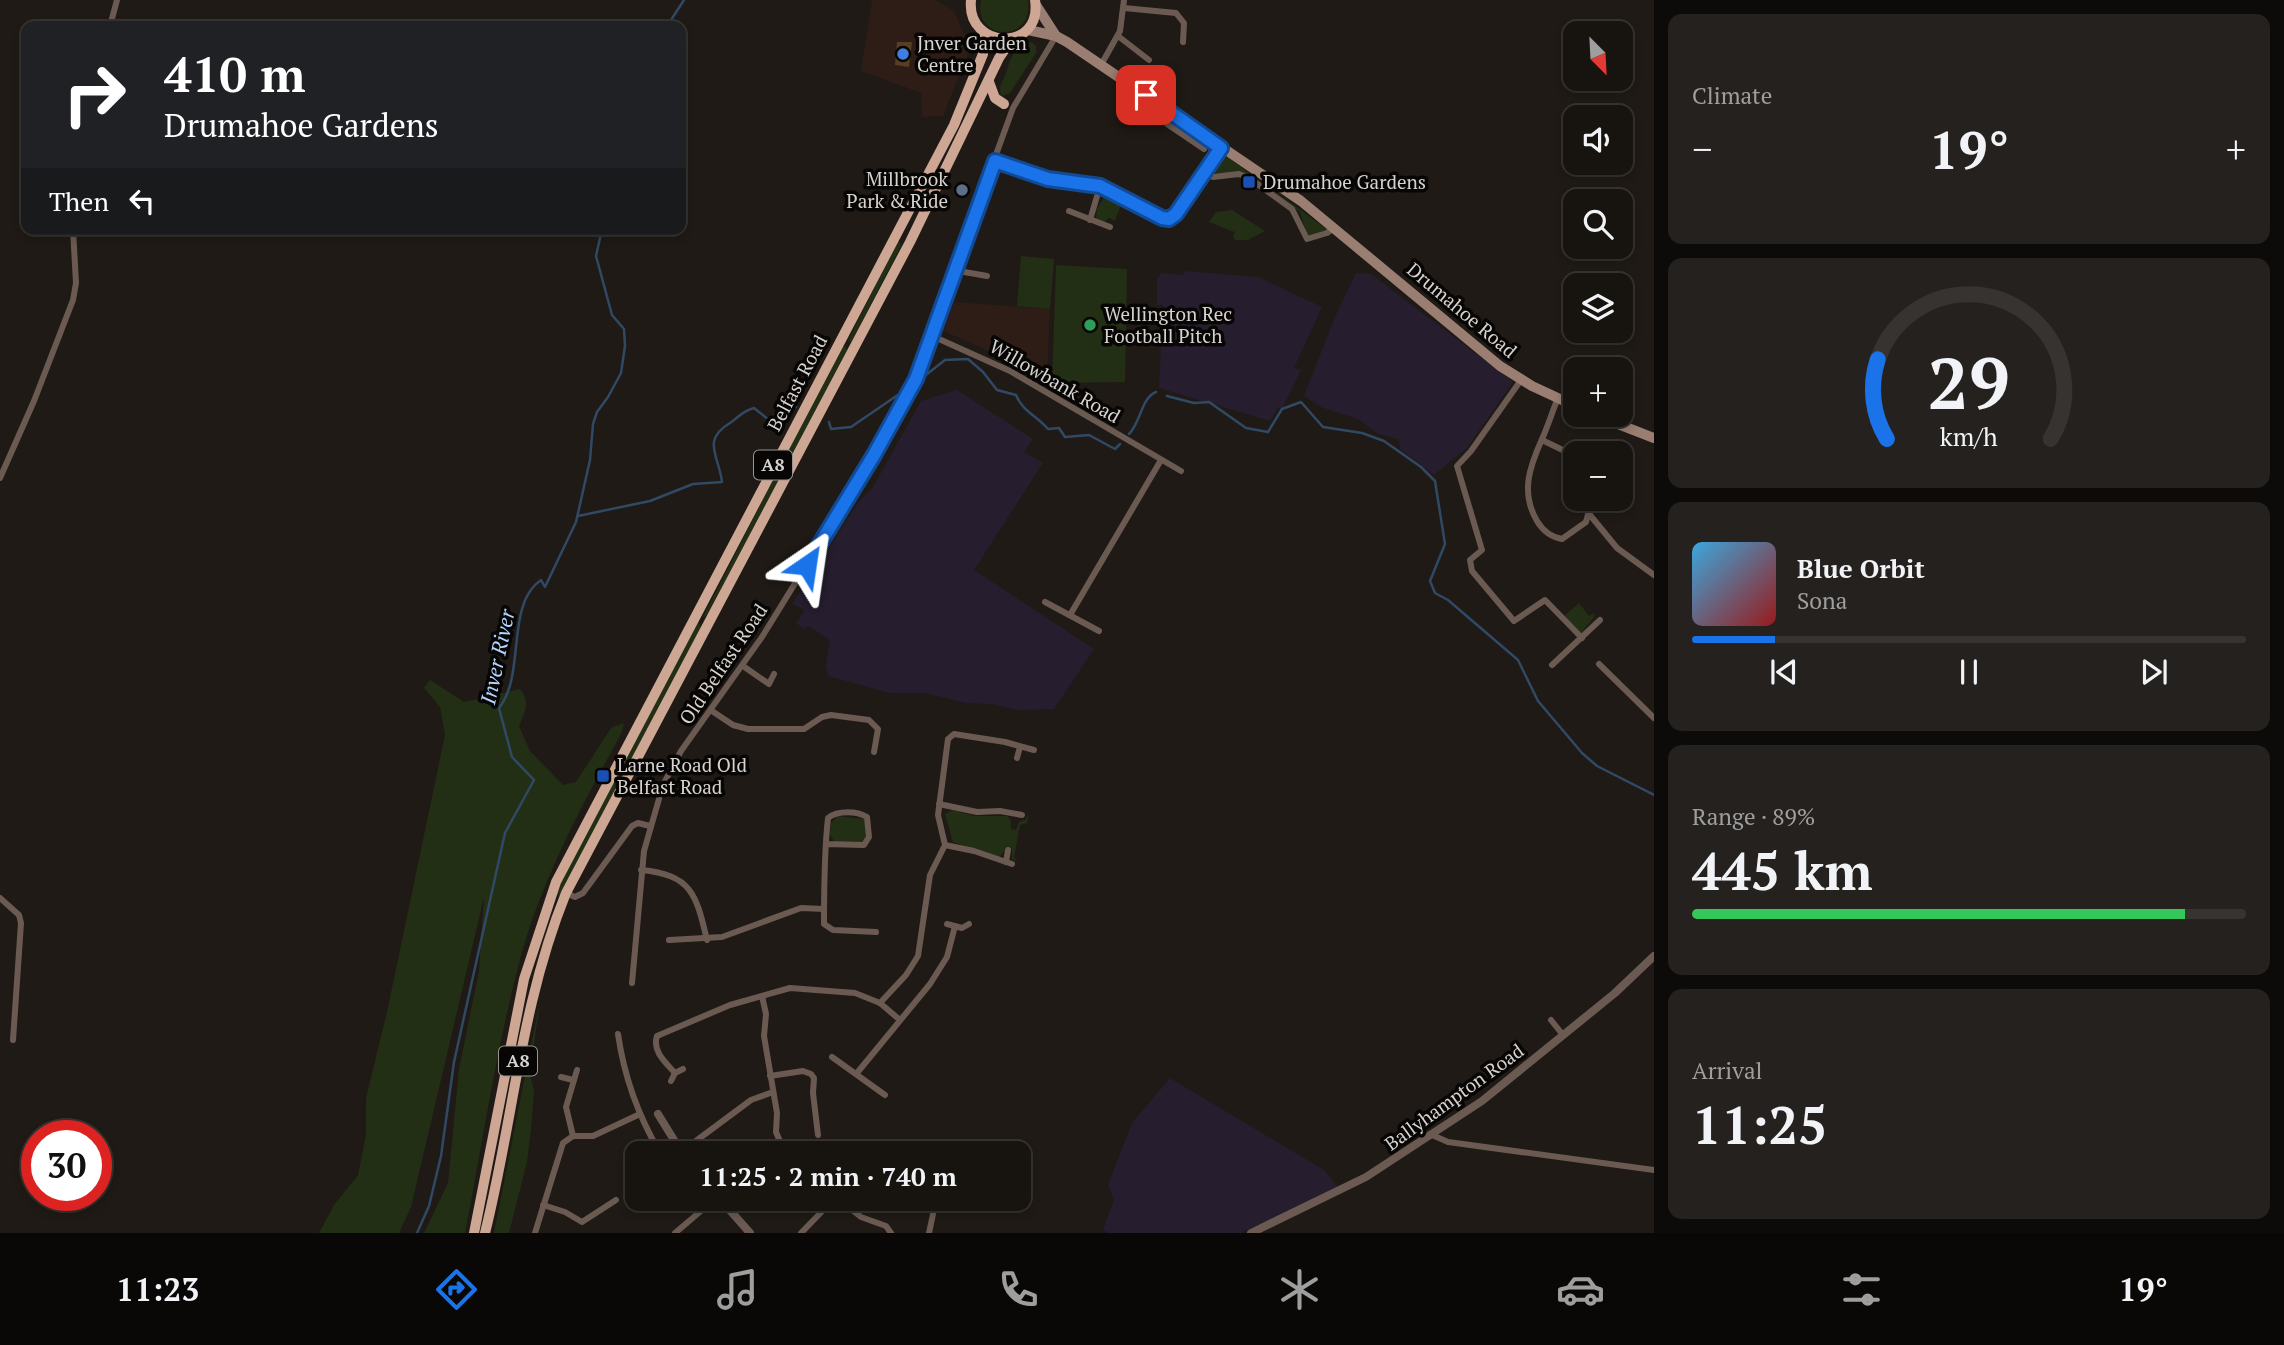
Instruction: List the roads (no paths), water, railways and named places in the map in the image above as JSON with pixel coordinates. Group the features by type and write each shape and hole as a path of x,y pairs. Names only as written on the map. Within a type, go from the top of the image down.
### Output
{"highway":[{"path":"971,0 973,19 985,33 993,37 1012,39 1028,30 1033,22 1036,3"},
{"name":"Belfast Road","path":"474,1233 522,990 551,895 612,770 954,125 983,54 985,33"},
{"name":"Belfast Road","path":"566,894 909,242 1012,39"},
{"path":"989,82 995,99 1008,106"},
{"name":"A8","path":"485,1233 528,1010 541,961 566,894"}],"main road":[{"name":"Drumahoe Road","path":"1036,3 1056,36"},
{"name":"Drumahoe Road","path":"1028,30 1056,36 1301,201 1500,366 1521,380 1563,400"},
{"path":"1624,427 1654,439"}],"street":[{"path":"111,21 117,0"},
{"path":"1101,65 1118,36 1124,4 1176,13 1184,23 1183,42"},
{"name":"Old Belfast Road","path":"632,983 642,870 650,826 663,785 675,762 743,666 863,473 916,379 953,270 995,161 1008,106 1056,36"},
{"path":"1118,36 1149,60"},
{"path":"1142,53 1148,46"},
{"path":"1175,129 1181,120"},
{"path":"1167,124 1205,149"},
{"path":"995,161 1048,179 1100,186 1143,210 1167,219 1176,214 1221,148"},
{"path":"1203,174 1213,177 1239,174 1249,178 1292,209 1307,239 1335,228"},
{"path":"1090,220 1100,186"},
{"path":"1069,211 1110,228"},
{"path":"0,478 74,300 76,283 73,235"},
{"path":"953,270 987,276"},
{"name":"Willowbank Road","path":"930,335 1010,371 1181,471"},
{"path":"1521,380 1471,451 1457,466 1482,550 1470,561 1472,571 1514,621 1545,600 1582,638"},
{"path":"1558,398 1530,466 1527,481 1529,502 1538,523 1549,535 1562,539 1582,527 1590,511"},
{"path":"1542,440 1563,450"},
{"path":"1070,615 1161,460"},
{"path":"1590,515 1617,548 1654,575"},
{"path":"1045,602 1099,631"},
{"path":"1552,665 1600,621"},
{"path":"1599,664 1654,718"},
{"path":"743,666 769,684 774,674"},
{"path":"712,711 733,725 748,729 804,729 822,717 831,715 869,720 878,729 874,752"},
{"path":"880,1003 910,971 918,956 930,875 946,845 938,815 948,739 954,734 1005,742 1034,750"},
{"path":"1017,758 1020,747"},
{"path":"939,804 977,812 1018,814 1014,823"},
{"path":"827,844 864,845 869,837 867,817 864,814 832,815 828,818 824,909 824,924 828,929 874,932 872,923"},
{"path":"566,894 575,897 583,893 632,826 638,823 650,826"},
{"path":"946,845 1009,863 1008,850"},
{"path":"642,870 671,875 684,883 698,906 707,940"},
{"path":"0,898 19,915 21,923 13,1040"},
{"path":"676,950 673,940 722,937 801,908 824,909"},
{"path":"857,1073 930,984 947,957 951,925 962,929 969,925"},
{"name":"Ballyhampton Road","path":"1251,1233 1366,1177 1495,1092 1632,980 1654,956"},
{"path":"676,1073 660,1057 655,1046 657,1036 730,1005 790,988 855,993 880,1003 900,1020"},
{"path":"762,996 766,1008 764,1036 777,1113 776,1132 781,1141"},
{"path":"1551,1020 1563,1034"},
{"path":"617,1039 628,1083 654,1141"},
{"path":"832,1057 885,1095"},
{"path":"671,1081 676,1073 683,1069"},
{"path":"573,1136 566,1108 577,1070"},
{"path":"771,1076 803,1071 811,1074 818,1135"},
{"path":"561,1077 573,1080"},
{"path":"697,1141 748,1102 773,1092"},
{"path":"535,1233 561,1146 573,1136 592,1136 640,1114"},
{"path":"658,1114 674,1141"},
{"path":"1430,1134 1448,1142 1654,1170"},
{"path":"543,1205 584,1222 616,1200"},
{"path":"675,1233 703,1211"},
{"path":"729,1211 750,1233"},
{"path":"801,1233 824,1211"},
{"path":"853,1211 886,1226 891,1233"},
{"path":"929,1233 934,1211"}],"waterway":[{"name":"Inver River","path":"670,21 684,0"},
{"name":"Inver River","path":"417,1233 429,1206 441,1156 454,1062 505,833 534,780 512,757 499,708 512,677 523,605 530,591 541,580 545,587 576,522 590,460 593,424 597,412 621,373 625,346 624,329 612,315 596,256 601,235"},
{"path":"913,385 945,360 968,359 997,390 1016,395 1026,410 1048,429 1059,428 1065,437 1089,435 1115,449 1120,444"},
{"path":"829,422 831,429 851,427 908,388"},
{"path":"1129,434 1147,399 1156,392"},
{"path":"1167,396 1194,403 1209,402 1246,428 1268,432 1282,409 1301,402 1323,427 1362,433 1384,441 1421,467 1435,481 1445,544 1430,581 1435,593 1448,600 1518,660 1538,701 1582,753 1597,766 1654,795"},
{"path":"578,516 650,501 693,484 722,482 714,449 716,436 721,429 754,408 769,420 787,403 796,407"}],"place":[{"name":"Jnver Garden Centre","path":"903,54"},
{"name":"Drumahoe Gardens","path":"1249,182"},
{"name":"Millbrook Park & Ride","path":"962,190"},
{"name":"Wellington Rec Football Pitch","path":"1090,325"},
{"name":"Larne Road Old Belfast Road","path":"603,776"}]}
